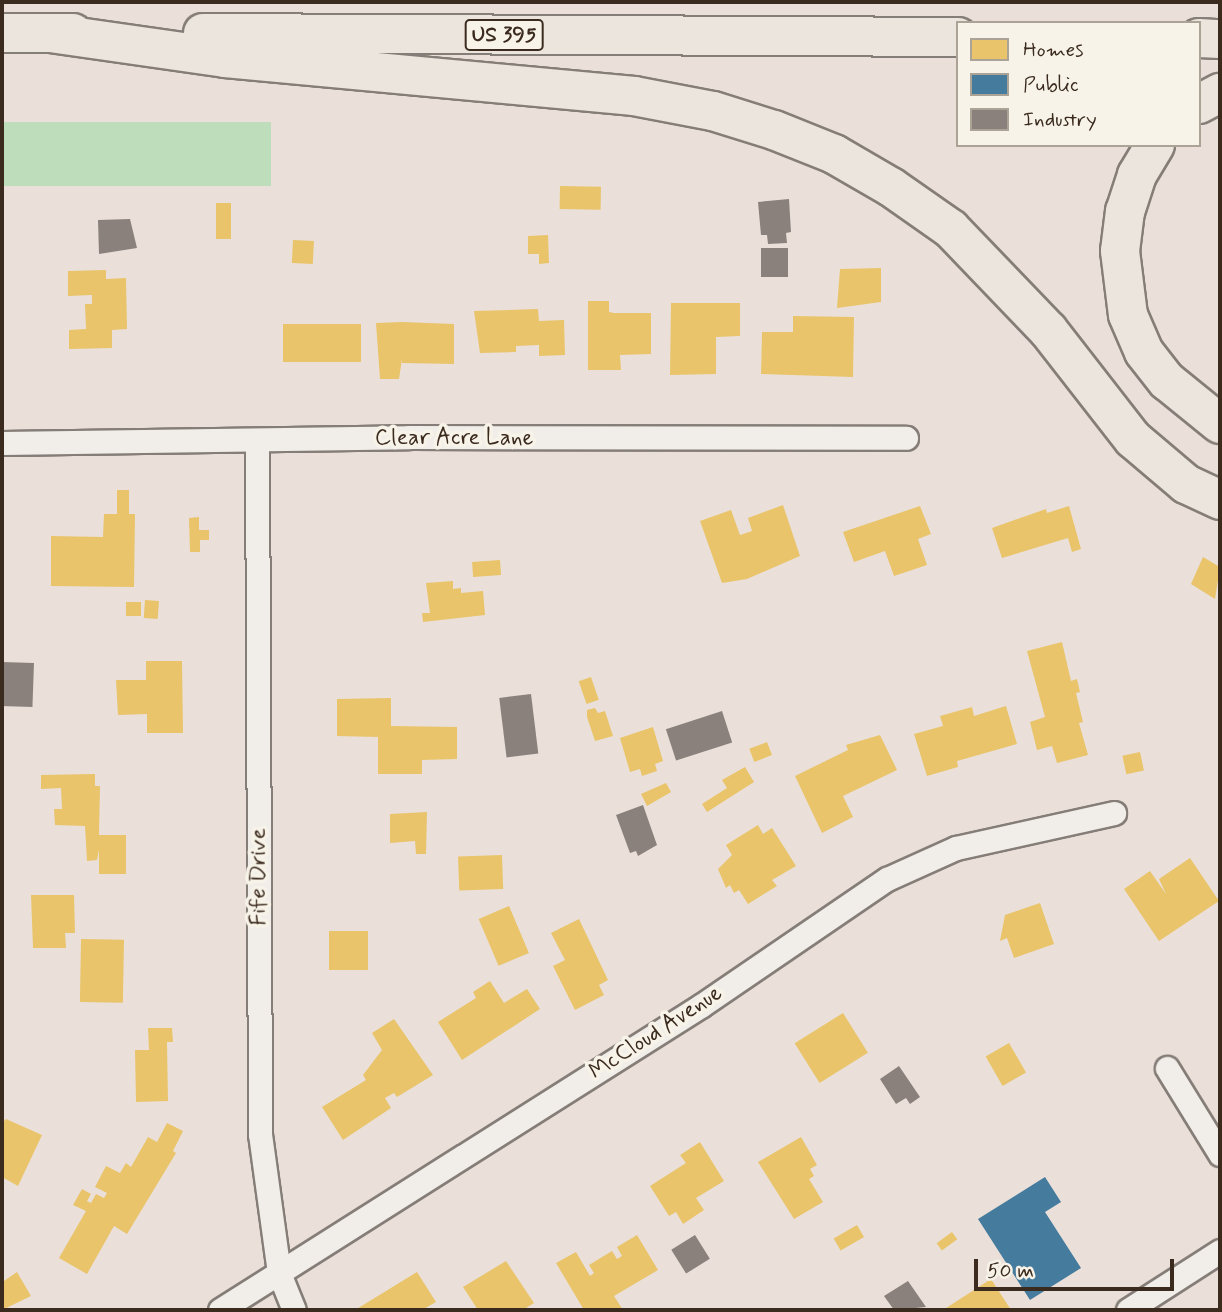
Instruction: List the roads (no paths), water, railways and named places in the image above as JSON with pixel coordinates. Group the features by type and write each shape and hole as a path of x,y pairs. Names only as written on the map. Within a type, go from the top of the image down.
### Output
{"highway":[{"name":"US 395","path":"2,33 956,37"},
{"path":"50,33 225,58 634,96 774,130 834,154 891,187 951,229 1048,330 1133,439 1186,484 1220,500"},
{"path":"1201,38 1220,39"},
{"path":"1201,103 1220,93"},
{"path":"1155,147 1137,175 1125,211 1120,251 1128,315 1144,352 1167,381 1220,424"}],"street":[{"name":"Clear Acre Lane","path":"2,443 906,438"},
{"name":"Fife Drive","path":"257,440 259,1087 263,1172 279,1273 294,1310"},
{"name":"McCloud Avenue","path":"220,1310 702,1005 887,879 956,848 1114,813"},
{"path":"1167,1068 1220,1154"},
{"path":"1128,1310 1220,1251"}]}
